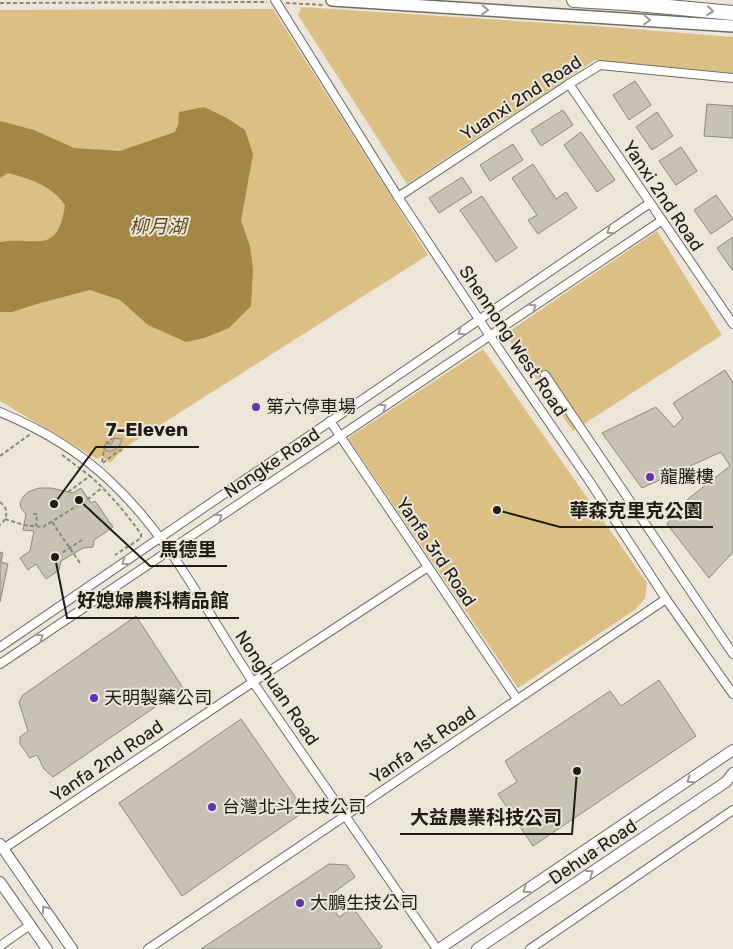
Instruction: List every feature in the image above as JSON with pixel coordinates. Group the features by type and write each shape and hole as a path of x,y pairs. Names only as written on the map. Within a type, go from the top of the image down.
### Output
{"highway":[{"path":"574,0 733,13"}],"main road":[{"path":"332,0 733,26"}],"street":[{"name":"Shennong West Road","path":"275,0 398,197 490,336 596,490 666,599 733,694"},
{"name":"Yuanxi 2nd Road","path":"398,197 600,65 733,78"},
{"name":"Yanxi 2nd Road","path":"569,84 733,324"},
{"name":"Nongke Road","path":"0,647 650,203"},
{"name":"Nongke Road","path":"0,664 661,221"},
{"path":"545,375 733,654"},
{"name":"Nonghuan Road","path":"0,412 49,435 93,466 117,488 160,538 253,682 438,949"},
{"name":"Yanfa 3rd Road","path":"330,421 517,700"},
{"name":"Yanfa 2nd Road","path":"2,846 428,567"},
{"name":"Yanfa 1st Road","path":"148,949 666,599"},
{"path":"438,949 733,750"},
{"path":"477,949 726,782 732,776"},
{"path":"530,949 733,810"},
{"path":"2,846 72,949"},
{"path":"0,882 47,949"},
{"path":"3,944 30,925"}],"path":[{"path":"0,456 29,435 37,439"},
{"path":"113,438 105,443 101,462 104,464 118,451 123,450"},
{"path":"60,453 103,488 120,505 142,534 139,540 115,555"},
{"path":"68,492 90,476"},
{"path":"5,519 43,527 103,488"},
{"path":"0,502 6,508 5,519 0,525"},
{"path":"33,514 37,514 36,526"},
{"path":"52,522 80,563"},
{"path":"57,556 82,540"}],"shaded area":[{"path":"301,7 733,37 733,73 595,60 407,184 298,15"},
{"path":"273,9 428,255 124,448 110,463 102,456 97,459 0,401 0,10"},
{"path":"657,231 722,335 573,431 505,334"},
{"path":"483,349 647,583 645,598 636,609 518,688 348,438"}],"water":[{"name":"柳月湖","path":"204,107 225,117 245,130 253,154 241,221 250,246 253,269 251,306 229,328 204,338 186,342 148,325 120,300 90,290 12,312 0,312 0,242 43,241 51,238 57,232 62,221 65,205 53,192 32,180 8,173 0,178 0,121 34,130 74,148 120,151 175,132 178,125 179,112"}],"building":[{"path":"635,81 651,105 629,120 613,95"},
{"path":"707,104 733,106 733,138 704,136"},
{"path":"563,110 573,125 541,146 531,130"},
{"path":"657,112 673,136 652,150 636,127"},
{"path":"581,132 615,180 597,192 564,145"},
{"path":"513,144 523,160 490,181 480,165"},
{"path":"681,147 697,171 676,185 659,161"},
{"path":"533,164 556,199 566,192 577,208 538,234 528,220 537,215 512,178"},
{"path":"462,177 472,192 439,213 429,198"},
{"path":"716,195 733,219 711,234 694,210"},
{"path":"482,196 517,248 496,262 460,210"},
{"path":"733,237 733,271 717,248"},
{"name":"龍騰樓","path":"725,370 733,383 733,552 709,578 667,524 688,499 730,466 721,452 642,488 602,433 656,407 674,427 683,418 673,403"},
{"path":"115,438 122,439 119,447 112,451 105,451 106,444 111,444"},
{"path":"39,488 51,488 73,493 81,488 91,503 95,501 113,527 94,540 93,547 83,548 61,561 59,570 46,579 36,564 28,570 20,558 30,551 34,531 23,530 26,514 21,508 20,503 28,492"},
{"path":"0,552 3,553 1,562 8,564 0,602"},
{"name":"天明製藥公司","path":"136,616 183,688 53,777 44,769 37,755 30,758 20,744 20,737 28,731 19,702 23,695"},
{"path":"659,680 696,736 533,846 498,794 517,782 505,761 610,691 621,706"},
{"name":"台灣北斗生技公司","path":"241,719 305,811 182,896 119,803"},
{"name":"大鵬生技公司","path":"329,864 347,865 355,877 326,898 339,917 353,908 382,947 379,949 201,949"}],"place":[{"name":"第六停車場","path":"256,407"},
{"name":"龍騰樓","path":"650,477"},
{"name":"馬德里","path":"79,500"},
{"name":"7-Eleven","path":"54,504"},
{"name":"華森克里克公園","path":"497,510"},
{"name":"好媳婦農科精品館","path":"55,557"},
{"name":"天明製藥公司","path":"94,698"},
{"name":"大益農業科技公司","path":"577,771"},
{"name":"台灣北斗生技公司","path":"212,807"},
{"name":"大鵬生技公司","path":"300,903"}]}
